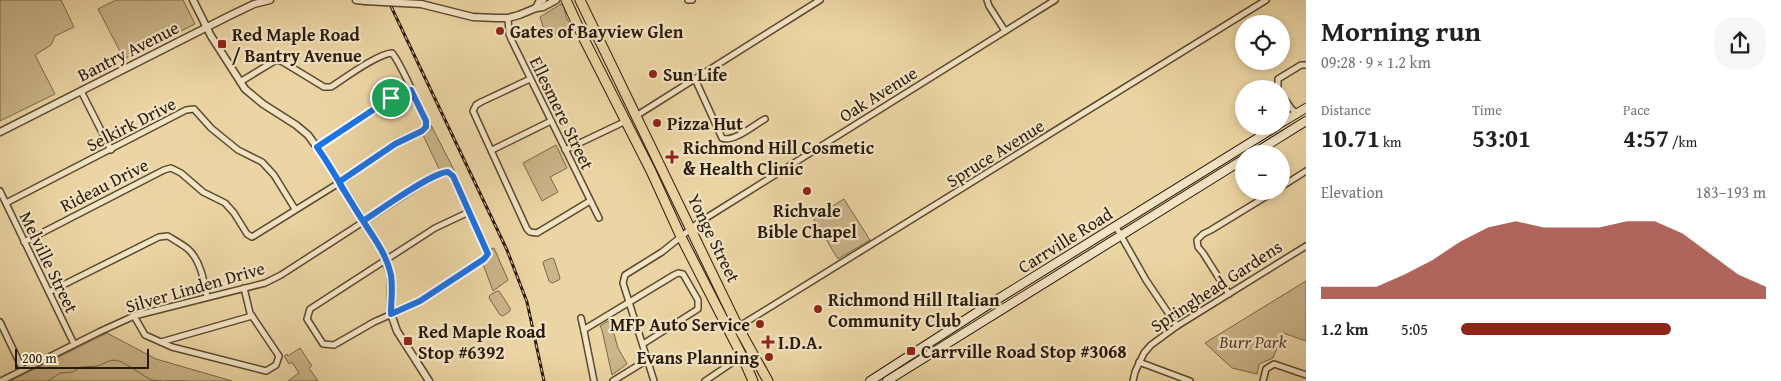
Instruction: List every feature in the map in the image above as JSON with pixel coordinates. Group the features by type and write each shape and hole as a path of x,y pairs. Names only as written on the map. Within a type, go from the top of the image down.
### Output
{"main road":[{"name":"Yonge Street","path":"566,0 753,381"},
{"name":"Yonge Street","path":"580,0 738,327 768,381"},
{"path":"1290,118 1306,108"},
{"path":"1267,145 1306,121"},
{"name":"Carrville Road","path":"870,381 1262,135"},
{"path":"1253,140 1254,145"},
{"name":"Carrville Road","path":"887,381 1235,165"},
{"path":"896,365 901,372"}],"street":[{"path":"193,0 207,28 240,82 252,96 302,130 317,147 381,249 392,284 391,314 401,338 429,381"},
{"name":"Bantry Avenue","path":"0,132 254,4 270,0"},
{"path":"356,0 421,4 473,17 508,18 543,7 556,0"},
{"path":"536,8 539,2 543,0"},
{"path":"636,116 820,0"},
{"path":"987,0 1006,31"},
{"name":"Oak Avenue","path":"630,302 623,283 625,275 662,252 691,228 1055,0"},
{"name":"Spruce Avenue","path":"738,327 1266,0"},
{"name":"Ellesmere Street","path":"508,18 509,34 599,218"},
{"path":"240,82 276,60 283,62 324,87 331,87 386,53 392,53 411,90 391,98 317,147"},
{"path":"1278,80 1301,65 1306,65"},
{"path":"530,79 481,102 474,108 474,115 530,232 534,234 544,230 590,200"},
{"path":"695,79 722,138 734,138 765,119"},
{"name":"Rideau Drive","path":"24,242 171,168 181,173 203,192 225,203 234,213 247,234 252,237 395,144 422,131 426,127 426,121 411,90"},
{"path":"81,91 111,150"},
{"path":"1290,107 1297,114"},
{"name":"Selkirk Drive","path":"6,203 186,110 194,109 211,128 238,150 262,162 274,175 295,209"},
{"path":"492,150 551,121"},
{"path":"565,150 626,121"},
{"path":"1290,181 1306,171"},
{"name":"Silver Linden Drive","path":"2,381 134,316 265,283 281,275 428,180 444,172 448,172 453,176 469,212"},
{"name":"Melville Street","path":"0,191 74,344"},
{"path":"1229,294 1198,247 1197,240 1203,234 1260,200"},
{"path":"469,212 488,252 486,257 420,301 374,322 334,345 323,344 307,319 310,309 435,228 469,212"},
{"path":"1116,227 1146,280 1177,326"},
{"path":"49,292 159,237 168,236 189,250 193,255 204,277 207,297"},
{"name":"Springhead Gardens","path":"1133,381 1139,362 1151,344 1306,246"},
{"path":"584,331 597,321 674,275 681,273 686,277 698,300 698,309 643,344"},
{"path":"134,316 145,335 176,349 266,371 276,364 279,356 252,316 244,288"},
{"path":"630,302 654,381"},
{"path":"161,342 252,316"},
{"path":"580,318 594,381"},
{"path":"0,322 23,370"},
{"path":"706,381 742,356"},
{"path":"613,381 647,360"},
{"path":"1139,362 1190,381"},
{"path":"1263,381 1266,368 1274,364 1306,375"}],"green space":[{"path":"0,0 61,0 74,27 55,36 51,45 35,55 55,94 0,121"},
{"path":"116,0 183,0 195,24 124,59 98,9"},
{"path":"561,4 571,26 547,38 540,17"},
{"path":"431,125 455,172 444,168 440,171 423,135 431,130"},
{"path":"556,145 567,168 550,177 558,192 542,201 523,163"},
{"path":"844,199 870,240 838,259 813,218"},
{"path":"494,248 508,280 493,291 483,264 490,258 491,249"},
{"path":"552,258 560,278 552,283 549,281 543,263"},
{"name":"Burr Park","path":"1306,281 1306,341 1283,333 1273,358 1259,364 1257,374 1232,368 1205,343"},
{"path":"499,291 510,308 510,311 503,316 500,315 489,298 490,295"},
{"path":"610,320 618,348 627,364 612,375 600,326"},
{"path":"107,333 156,359 232,381 10,381"},
{"path":"300,348 312,366 309,368 318,381 288,381 299,373 292,362 289,364 284,356 287,354 288,356"}],"waterway":[{"path":"48,381 60,373 73,372 81,367 98,366 115,360 122,362 151,380 162,381"},
{"path":"165,381 186,381"}],"railway":[{"path":"388,0 507,250 527,302 544,381"}],"place":[{"name":"Gates of Bayview Glen","path":"500,31"},
{"name":"Red Maple Road / Bantry Avenue","path":"222,44"},
{"name":"Sun Life","path":"653,74"},
{"name":"Pizza Hut","path":"657,123"},
{"name":"Richmond Hill Cosmetic & Health Clinic","path":"672,157"},
{"name":"Richvale Bible Chapel","path":"807,191"},
{"name":"Richmond Hill Italian Community Club","path":"818,309"},
{"name":"MFP Auto Service","path":"760,324"},
{"name":"Red Maple Road Stop #6392","path":"408,341"},
{"name":"I.D.A.","path":"768,342"},
{"name":"Carrville Road Stop #3068","path":"911,351"},
{"name":"Evans Planning","path":"769,357"}],"route":[{"path":"391,98 317,147 322,154 339,182 363,221 381,249 388,264 392,284 391,314 420,301 488,256 488,252 453,176 448,172 428,180 363,221 341,186 339,182 395,144 422,131 426,127 426,121 411,90 391,98"}]}
